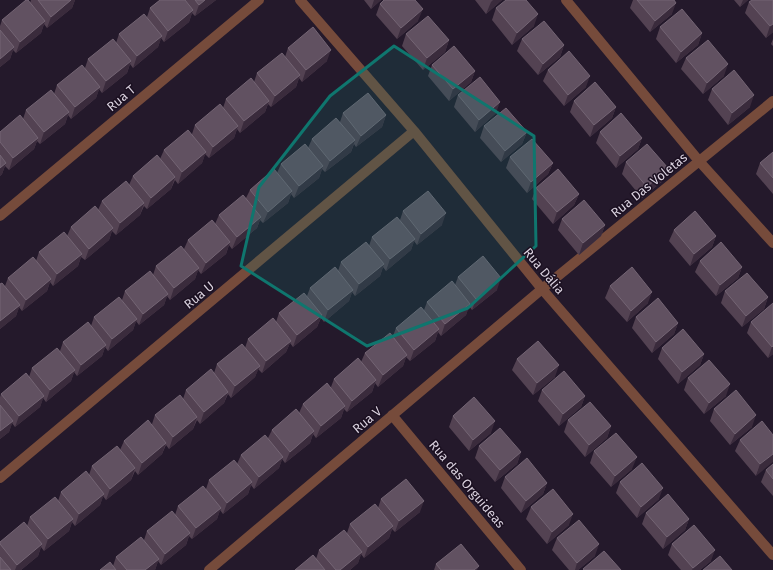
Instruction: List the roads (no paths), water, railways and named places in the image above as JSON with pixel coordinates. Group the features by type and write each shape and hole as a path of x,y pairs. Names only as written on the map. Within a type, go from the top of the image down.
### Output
{"street":[{"name":"Rua T","path":"0,216 259,0"},
{"name":"Rua Dália","path":"300,0 414,131 542,290 773,555"},
{"path":"566,0 699,161 773,243"},
{"name":"Rua Das Voletas","path":"542,290 773,101"},
{"name":"Rua U","path":"0,478 414,131"},
{"name":"Rua V","path":"209,570 542,290"},
{"name":"Rua das Orguideas","path":"392,415 521,570"}]}
